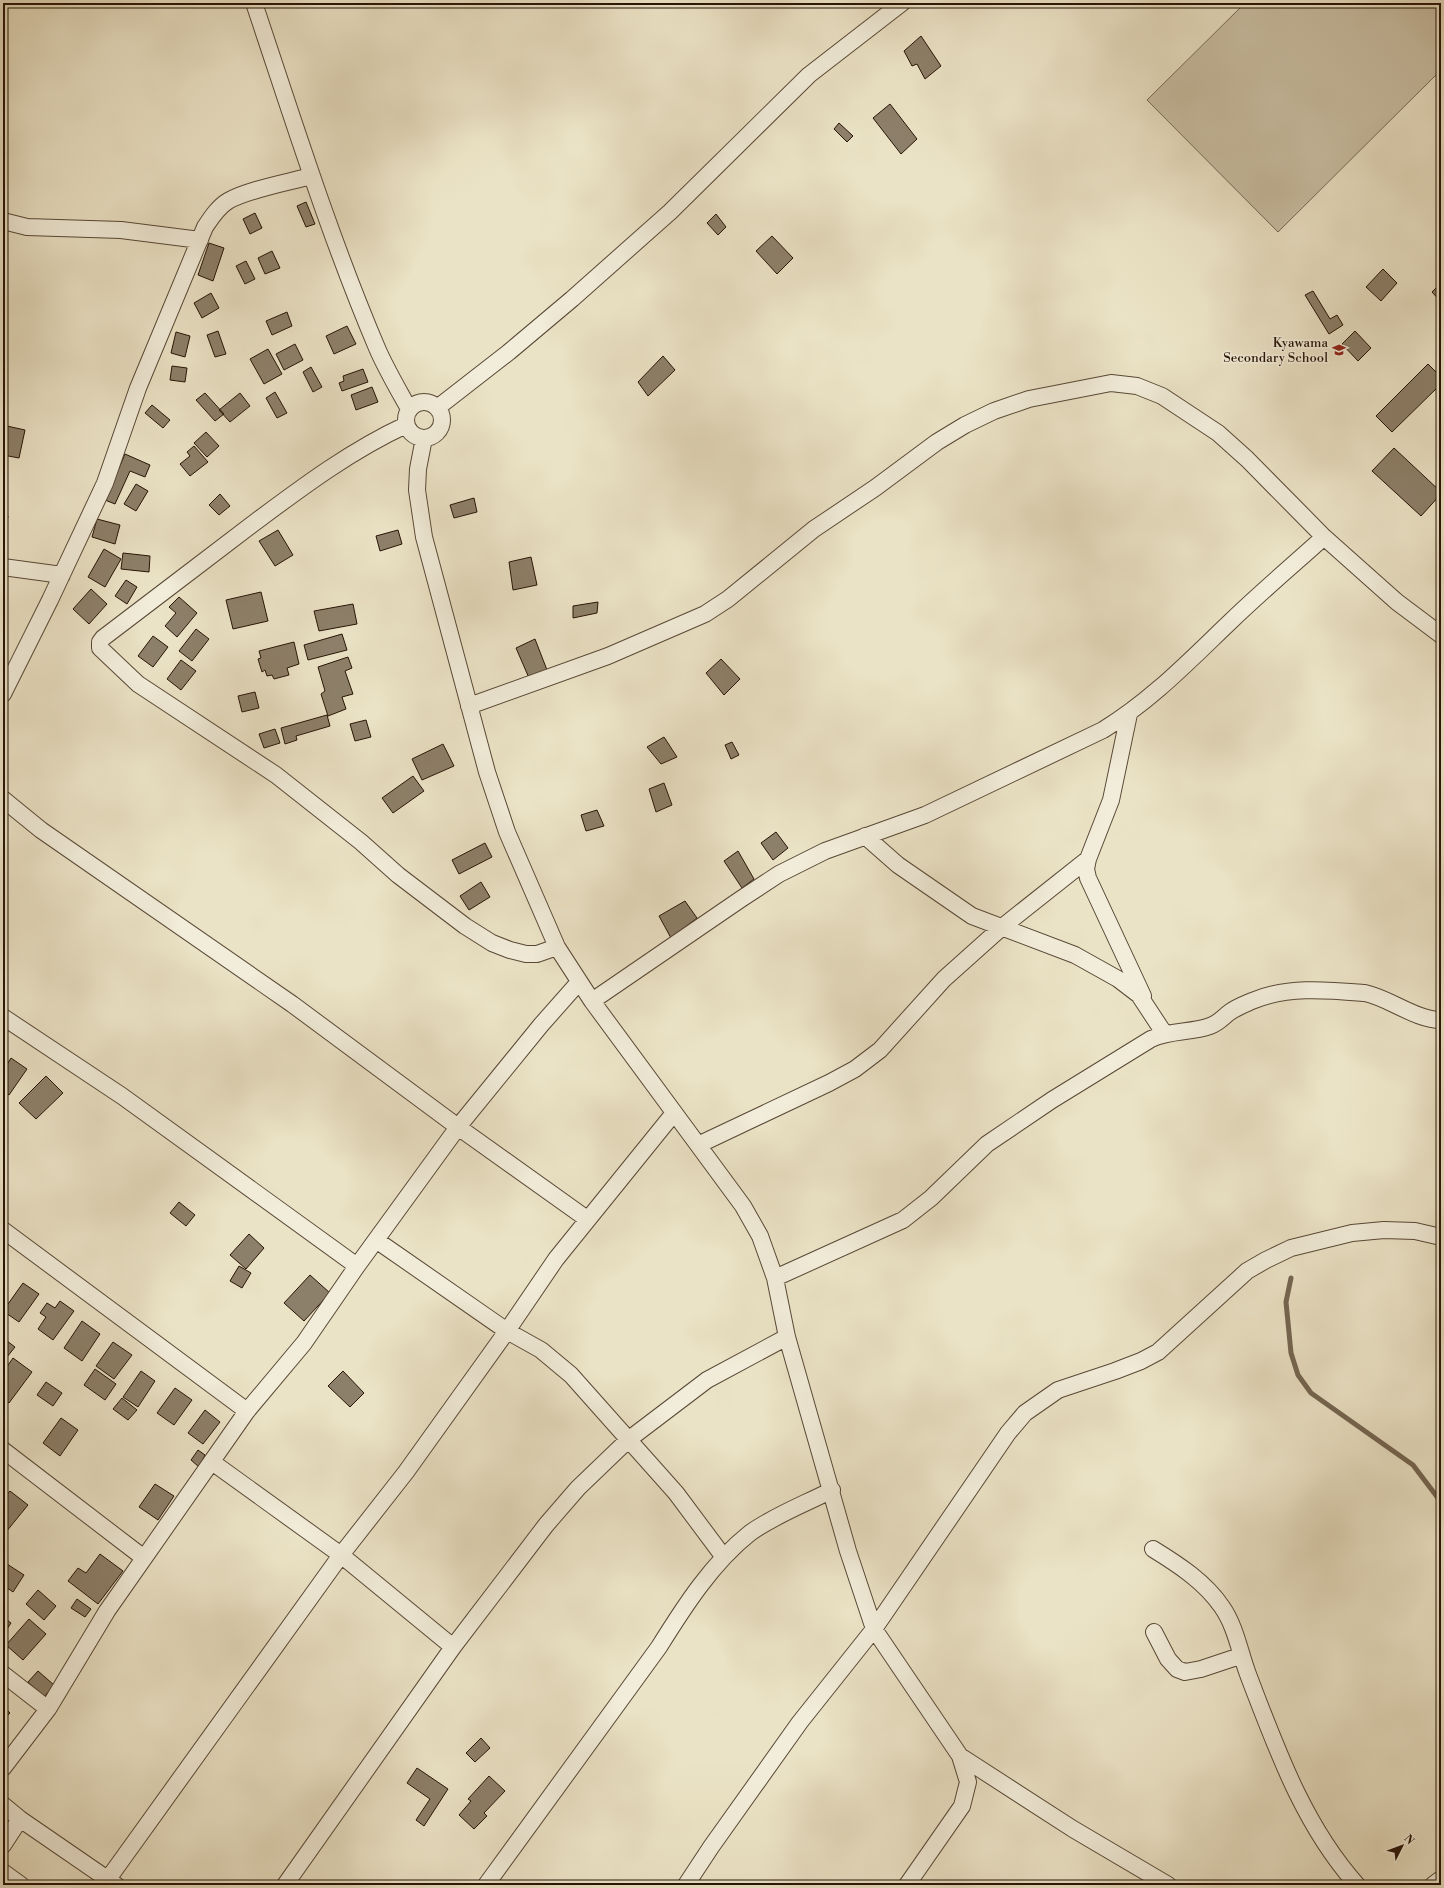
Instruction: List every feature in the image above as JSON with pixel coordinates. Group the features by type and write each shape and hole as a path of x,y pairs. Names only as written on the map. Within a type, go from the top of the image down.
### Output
{"street":[{"path":"254,3 311,176 377,348 407,417 410,432 417,437 424,438 432,436 442,423 441,415 437,408 430,403 422,402 415,404 407,417 379,438 356,451 286,499 103,638 100,642 100,648 138,684 276,775 361,842 398,876 465,926 492,943 526,954 537,954 557,947"},
{"path":"437,408 572,299 670,212 810,75 902,3"},
{"path":"3,694 62,575 105,483 138,388 200,240 215,212 227,201 246,194 311,176"},
{"path":"3,221 27,226 55,229 121,230 200,240"},
{"path":"469,706 608,656 705,614 728,599 814,529 875,488 937,442 994,411 1029,399 1083,387 1111,383 1137,386 1162,396 1218,433 1247,459 1324,537 1397,602 1441,635"},
{"path":"424,438 418,469 417,490 424,537 487,772 507,832 557,947 592,1001 743,1206 760,1236 775,1278 787,1337 832,1490 848,1552 874,1629 960,1756 968,1782 962,1806 907,1885"},
{"path":"592,1001 779,874 825,851 925,815 1103,730 1129,714 1152,696 1239,613 1324,537"},
{"path":"3,567 62,575"},
{"path":"1129,714 1111,800 1088,859 1086,869 1088,878 1147,1006 1164,1033"},
{"path":"3,799 41,830 280,996 458,1127 587,1219"},
{"path":"865,836 898,865 942,897 972,916 1076,955 1129,986 1147,1006"},
{"path":"698,1146 855,1069 880,1050 944,979 1001,928 1088,859"},
{"path":"3,1768 48,1709 107,1611 247,1411 304,1343 357,1266 458,1127 541,1025 579,982"},
{"path":"775,1278 903,1220 931,1198 987,1144 1052,1100 1150,1039 1164,1033 1204,1028 1219,1022 1232,1011 1250,1002 1266,995 1286,991 1364,993 1377,995 1426,1017 1441,1020"},
{"path":"3,1017 122,1096 357,1266"},
{"path":"3,1805 20,1819 112,1882 341,1555 406,1472 507,1332 556,1259 674,1113"},
{"path":"3,1230 247,1411"},
{"path":"686,1885 800,1722 874,1629 1008,1433 1026,1413 1039,1402 1058,1390 1115,1371 1141,1361 1158,1352 1248,1271 1266,1260 1291,1248 1352,1233 1384,1230 1415,1232 1441,1237"},
{"path":"376,1240 507,1332 541,1350 571,1375 676,1493 723,1556"},
{"path":"285,1885 453,1647 546,1525 578,1488 628,1440 707,1380 787,1337"},
{"path":"3,1450 144,1558"},
{"path":"212,1462 341,1555 453,1647"},
{"path":"486,1885 658,1647 678,1616 723,1556 751,1533 776,1518 832,1490"},
{"path":"1154,1549 1186,1570 1207,1589 1222,1607 1232,1625 1240,1656 1272,1740 1313,1826 1357,1885"},
{"path":"1154,1632 1168,1659 1177,1668 1185,1672 1240,1656"},
{"path":"3,1674 48,1709"},
{"path":"960,1756 1073,1829 1168,1885"},
{"path":"3,1845 20,1819"},
{"path":"3,1872 21,1885"}],"shaded area":[{"path":"1245,3 1437,3 1441,7 1441,70 1278,232 1147,100"}],"building":[{"path":"921,36 941,66 925,79 917,64 912,66 904,51"},
{"path":"890,104 917,139 901,154 873,118"},
{"path":"839,123 853,136 847,142 834,129"},
{"path":"306,202 315,224 306,227 297,206"},
{"path":"255,213 262,228 250,234 243,219"},
{"path":"716,214 726,227 718,235 707,223"},
{"path":"772,236 793,258 777,274 756,251"},
{"path":"209,243 224,248 213,281 198,275"},
{"path":"272,251 280,268 265,274 258,258"},
{"path":"246,261 255,279 245,284 236,266"},
{"path":"1383,269 1397,283 1381,301 1366,287"},
{"path":"1441,283 1441,302 1432,292"},
{"path":"1313,291 1330,319 1337,315 1343,325 1329,334 1305,295"},
{"path":"211,293 219,308 202,318 194,303"},
{"path":"287,312 292,326 272,335 266,321"},
{"path":"347,326 356,344 334,354 326,336"},
{"path":"218,331 226,354 215,357 207,335"},
{"path":"1355,331 1371,348 1358,361 1342,344"},
{"path":"176,332 190,336 185,357 171,353"},
{"path":"295,344 303,360 284,370 276,354"},
{"path":"268,349 282,374 264,384 250,359"},
{"path":"663,356 675,370 648,396 638,382"},
{"path":"1428,364 1441,377 1441,384 1392,432 1376,416"},
{"path":"172,366 187,368 185,382 170,380"},
{"path":"311,367 322,387 313,392 303,372"},
{"path":"363,369 368,382 342,391 339,383 344,381 343,376"},
{"path":"372,387 378,402 356,410 351,395"},
{"path":"275,392 287,413 277,418 266,398"},
{"path":"205,393 224,414 215,421 196,400"},
{"path":"240,393 250,406 230,422 219,410"},
{"path":"152,405 170,420 163,428 145,413"},
{"path":"7,426 25,430 19,458 3,455"},
{"path":"206,432 219,446 207,457 194,443"},
{"path":"194,446 208,462 190,476 180,464 190,456 187,452"},
{"path":"1394,448 1441,492 1441,494 1421,516 1372,471"},
{"path":"125,454 150,465 145,477 130,471 115,504 105,500"},
{"path":"136,484 148,491 136,511 124,504"},
{"path":"220,494 230,506 219,515 209,505"},
{"path":"474,498 477,512 454,518 450,505"},
{"path":"3,516 8,516 3,541"},
{"path":"97,519 120,525 115,544 92,537"},
{"path":"278,530 293,555 275,566 259,541"},
{"path":"398,530 402,544 380,551 376,536"},
{"path":"104,549 121,559 105,587 88,577"},
{"path":"123,553 150,556 149,572 121,569"},
{"path":"531,557 537,585 513,590 509,562"},
{"path":"126,580 137,587 127,604 115,596"},
{"path":"91,589 107,604 89,624 73,609"},
{"path":"261,592 268,621 233,629 226,600"},
{"path":"179,597 197,613 177,637 165,626 176,613 169,607"},
{"path":"598,602 597,613 573,618 573,606"},
{"path":"353,604 357,624 319,631 314,611"},
{"path":"196,629 209,639 192,661 179,651"},
{"path":"342,634 347,650 308,660 304,645"},
{"path":"153,636 168,647 153,667 138,656"},
{"path":"535,639 547,670 529,678 516,648"},
{"path":"294,642 299,664 287,668 289,675 274,679 272,675 267,676 265,670 262,672 258,659 261,658 259,651"},
{"path":"348,657 352,668 345,671 353,694 342,697 346,709 328,716 321,694 325,691 318,667"},
{"path":"721,659 740,679 724,695 706,673"},
{"path":"181,660 196,671 181,690 167,679"},
{"path":"255,692 259,708 242,712 238,696"},
{"path":"327,715 330,726 296,736 297,740 285,744 281,728"},
{"path":"366,720 371,737 355,741 350,724"},
{"path":"275,729 280,743 264,748 259,734"},
{"path":"664,737 677,757 661,764 647,747"},
{"path":"732,742 739,755 731,759 725,745"},
{"path":"443,744 454,766 422,780 412,759"},
{"path":"413,776 424,791 393,813 382,798"},
{"path":"664,783 672,805 656,812 649,789"},
{"path":"597,810 604,826 586,831 581,815"},
{"path":"776,832 788,848 773,860 761,843"},
{"path":"485,843 492,857 459,874 452,860"},
{"path":"738,851 754,879 742,888 724,861"},
{"path":"481,882 490,897 469,910 460,896"},
{"path":"685,901 697,918 671,938 659,916"},
{"path":"11,1058 27,1069 9,1095 3,1091 3,1071"},
{"path":"46,1076 63,1093 36,1119 19,1103"},
{"path":"179,1202 195,1215 186,1226 170,1213"},
{"path":"249,1234 264,1248 246,1269 230,1255"},
{"path":"239,1266 251,1273 242,1288 230,1281"},
{"path":"310,1275 330,1293 304,1321 284,1303"},
{"path":"23,1283 39,1294 19,1322 3,1311"},
{"path":"60,1301 74,1311 53,1340 38,1329 46,1317 40,1313 47,1303 55,1308"},
{"path":"82,1321 100,1334 82,1361 64,1348"},
{"path":"3,1338 15,1347 3,1362"},
{"path":"113,1342 132,1355 114,1379 96,1366"},
{"path":"13,1358 32,1372 9,1403 3,1398 3,1372"},
{"path":"95,1369 116,1384 105,1400 84,1385"},
{"path":"141,1371 155,1381 138,1407 123,1397"},
{"path":"343,1371 364,1393 350,1407 328,1386"},
{"path":"46,1382 62,1393 53,1406 37,1395"},
{"path":"175,1388 192,1400 174,1425 157,1413"},
{"path":"122,1398 137,1410 128,1420 113,1409"},
{"path":"205,1410 220,1422 203,1444 188,1433"},
{"path":"61,1418 78,1430 60,1456 43,1443"},
{"path":"198,1450 205,1455 199,1467 191,1460"},
{"path":"155,1484 174,1496 158,1520 139,1507"},
{"path":"10,1491 28,1505 6,1532 3,1530 3,1499"},
{"path":"100,1554 123,1571 98,1604 68,1581 78,1568 86,1573"},
{"path":"7,1564 24,1575 13,1592 3,1585 3,1570"},
{"path":"38,1590 56,1606 44,1620 26,1604"},
{"path":"77,1599 91,1609 85,1617 71,1608"},
{"path":"3,1617 11,1623 3,1635"},
{"path":"29,1619 46,1634 23,1660 6,1645"},
{"path":"38,1671 54,1685 44,1697 28,1682"},
{"path":"3,1706 10,1713 3,1720"},
{"path":"481,1738 490,1748 475,1762 466,1753"},
{"path":"417,1768 448,1789 424,1826 416,1820 430,1799 407,1783"},
{"path":"489,1776 505,1791 484,1813 487,1816 474,1829 459,1815 471,1801 468,1799"}],"waterway":[{"path":"1291,1278 1286,1302 1291,1353 1298,1375 1311,1393 1413,1465 1441,1502"}],"place":[{"name":"Kyawama Secondary School","path":"1339,350"}]}
